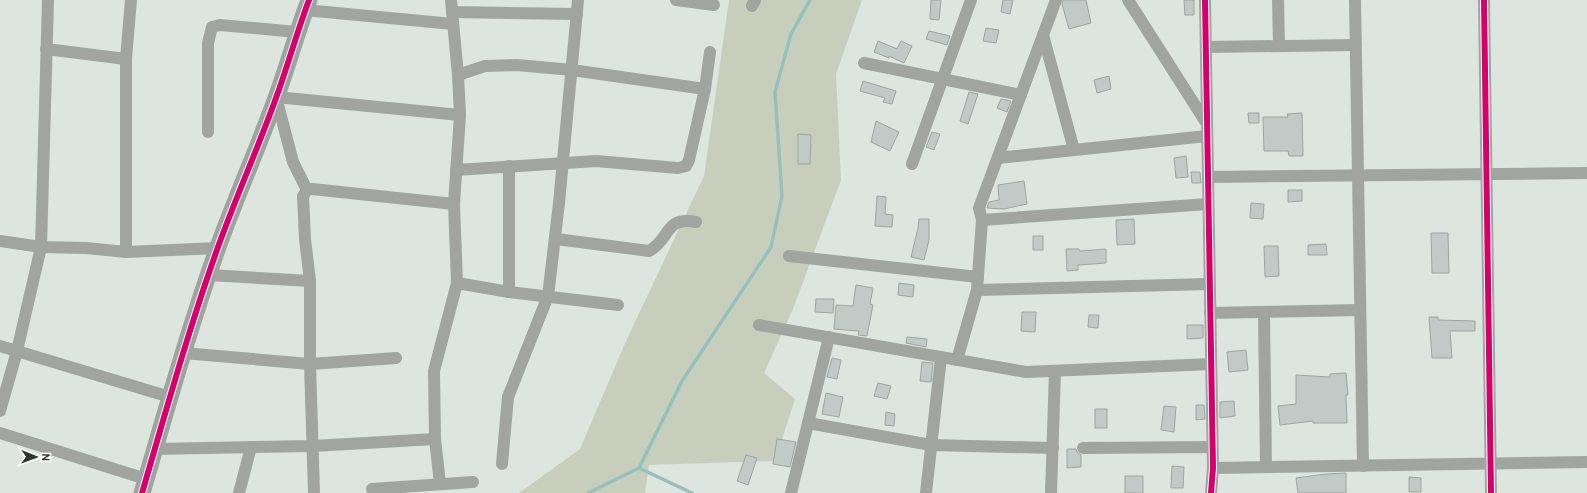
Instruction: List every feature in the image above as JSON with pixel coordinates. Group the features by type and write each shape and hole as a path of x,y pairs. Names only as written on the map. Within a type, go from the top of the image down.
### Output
{"street":[{"path":"0,411 17,351 41,247 48,0"},
{"path":"126,252 126,59 131,0"},
{"path":"502,464 508,397 548,296 556,239 578,0"},
{"path":"676,0 714,6"},
{"path":"912,164 971,0"},
{"path":"957,360 977,290 982,220 979,208 1056,0"},
{"path":"1128,0 1207,130"},
{"path":"1205,0 1211,364 1211,493"},
{"path":"1278,0 1279,46"},
{"path":"1355,0 1363,466"},
{"path":"1484,0 1491,493"},
{"path":"0,433 144,486 183,353 218,248 276,97 307,5 452,12 577,14"},
{"path":"440,484 435,439 434,372 457,283 454,204 460,115 452,12"},
{"path":"208,132 208,43 212,27 220,25 297,32"},
{"path":"1043,36 1074,150"},
{"path":"1206,47 1356,45"},
{"path":"46,49 126,59"},
{"path":"456,170 596,161 678,168 686,166 689,160 705,89 710,52"},
{"path":"864,63 1021,94"},
{"path":"458,76 485,66 517,65 572,70 705,89"},
{"path":"276,97 460,115"},
{"path":"276,97 293,162 306,190"},
{"path":"998,158 1074,150 1207,130"},
{"path":"509,166 509,292"},
{"path":"1208,177 1587,173"},
{"path":"306,190 312,189 454,204"},
{"path":"306,190 303,196 305,239 310,281 310,364 314,493"},
{"path":"982,220 1208,204"},
{"path":"556,239 649,251 655,248 668,230 679,221 687,220 696,222"},
{"path":"0,241 41,247 86,248 126,252 218,248"},
{"path":"789,256 978,277"},
{"path":"209,275 310,281"},
{"path":"457,283 509,292 618,306"},
{"path":"977,290 1209,284"},
{"path":"1210,313 1360,310"},
{"path":"1264,312 1266,468"},
{"path":"759,325 1026,372 1211,364"},
{"path":"791,493 829,337"},
{"path":"0,346 170,397"},
{"path":"183,353 310,364 396,358"},
{"path":"926,493 941,357"},
{"path":"1051,493 1055,371"},
{"path":"808,423 932,445 1053,448"},
{"path":"155,449 313,446 435,439"},
{"path":"239,493 250,447"},
{"path":"1083,448 1212,447"},
{"path":"1212,468 1587,462"},
{"path":"372,489 473,482"}],"green space":[{"path":"729,0 862,0 836,74 841,180 793,309 764,373 795,399 775,461 649,465 645,493 519,493 580,449 626,341 704,176"}],"building":[{"path":"931,0 941,0 939,20 930,19"},
{"path":"1003,0 1013,0 1010,14 1001,12"},
{"path":"1063,0 1086,0 1091,23 1069,29 1062,4"},
{"path":"1184,0 1194,0 1194,15 1185,15"},
{"path":"986,28 999,30 996,43 983,41"},
{"path":"929,31 950,36 947,45 926,39"},
{"path":"878,41 897,49 901,41 912,46 904,63 889,56 889,58 874,52"},
{"path":"1109,76 1111,89 1097,93 1094,80"},
{"path":"863,81 896,91 892,104 883,102 885,98 860,91"},
{"path":"969,92 978,94 968,124 960,121"},
{"path":"1001,99 1011,101 1007,112 997,108"},
{"path":"1248,113 1259,113 1259,123 1249,123"},
{"path":"1302,113 1303,156 1289,156 1288,151 1264,151 1263,117 1288,117 1287,114"},
{"path":"876,121 899,132 890,151 871,142"},
{"path":"932,132 940,134 934,150 926,147"},
{"path":"798,134 811,135 810,164 798,164"},
{"path":"1186,156 1188,177 1176,178 1174,158"},
{"path":"1191,172 1200,172 1201,183 1192,183"},
{"path":"1024,181 1027,204 1004,209 987,208 989,202 999,200 998,185"},
{"path":"1288,190 1302,190 1302,201 1288,202"},
{"path":"877,196 886,197 885,214 893,215 892,227 875,226"},
{"path":"1251,203 1264,204 1263,219 1250,218"},
{"path":"919,219 929,219 929,240 924,260 911,257"},
{"path":"1134,219 1135,244 1117,245 1116,220"},
{"path":"1431,233 1448,233 1449,273 1432,273"},
{"path":"1033,236 1043,236 1043,250 1033,250"},
{"path":"1326,244 1327,255 1308,255 1308,245"},
{"path":"1264,246 1278,246 1279,276 1265,277"},
{"path":"1066,249 1079,249 1080,251 1106,249 1106,263 1078,265 1078,270 1067,271"},
{"path":"899,283 914,285 913,297 898,295"},
{"path":"856,285 873,288 870,304 873,305 867,336 858,335 859,331 834,329 836,305 853,306"},
{"path":"816,299 834,299 833,313 815,312"},
{"path":"1022,312 1036,312 1035,332 1021,331"},
{"path":"1089,315 1099,315 1098,328 1088,327"},
{"path":"1429,317 1438,317 1438,320 1475,321 1475,331 1450,331 1452,358 1432,358"},
{"path":"1187,325 1203,325 1203,338 1187,339"},
{"path":"907,337 927,339 926,347 906,343"},
{"path":"1246,350 1248,370 1229,372 1227,352"},
{"path":"832,358 841,360 837,379 827,377"},
{"path":"922,362 933,363 931,382 920,381"},
{"path":"1346,373 1348,395 1346,395 1347,423 1313,423 1313,421 1280,425 1278,406 1296,404 1296,375 1330,377 1330,374"},
{"path":"878,383 891,386 887,399 874,396"},
{"path":"826,393 843,397 839,417 822,414"},
{"path":"1234,401 1235,416 1220,418 1220,402"},
{"path":"1196,405 1204,405 1205,419 1196,420"},
{"path":"1164,406 1176,407 1174,432 1161,430"},
{"path":"1095,409 1107,409 1107,428 1095,428"},
{"path":"886,412 895,414 894,426 885,425"},
{"path":"777,439 796,442 790,467 773,464"},
{"path":"1067,449 1076,449 1081,455 1081,467 1067,468"},
{"path":"746,455 757,458 748,485 737,481"},
{"path":"1172,466 1184,467 1183,488 1171,488"},
{"path":"1346,473 1346,493 1298,493 1296,478"},
{"path":"1125,476 1143,476 1143,493 1125,493"},
{"path":"1409,477 1421,478 1421,492 1409,492"}],"waterway":[{"path":"588,493 639,468 682,381 771,247 782,196 775,92 791,34 810,0"},
{"path":"639,468 692,493"}],"cycle path":[{"path":"142,493 207,277 276,98 309,0"},
{"path":"1205,0 1213,468 1211,493"},
{"path":"1484,0 1491,493"}]}
